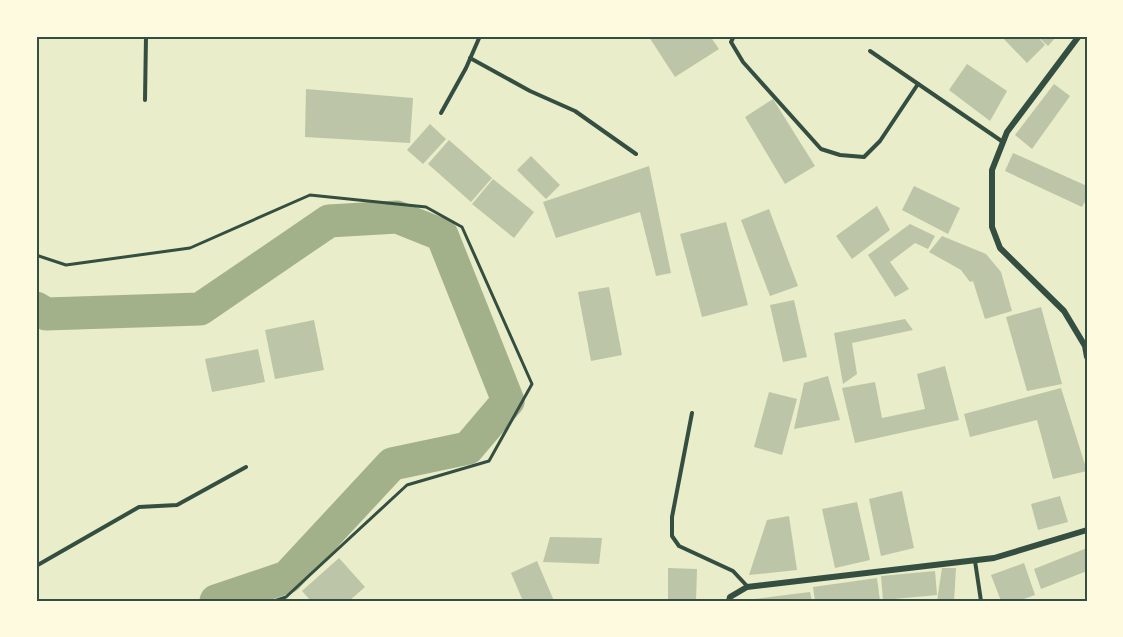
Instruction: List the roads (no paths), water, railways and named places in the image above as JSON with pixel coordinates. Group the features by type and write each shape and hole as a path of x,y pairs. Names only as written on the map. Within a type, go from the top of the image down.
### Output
{"street":[{"path":"1079,36 1007,132 992,170 992,227 1000,248 1064,311 1085,346 1087,357"},
{"path":"729,601 730,597 747,587 994,558 1087,530"}],"lane":[{"path":"145,99 146,36"},
{"path":"441,113 480,36"},
{"path":"734,36 731,42 743,62 821,148 840,155 864,157 880,141 918,84"},
{"path":"870,51 1003,142"},
{"path":"470,58 530,91 575,111 636,154"},
{"path":"692,413 672,517 672,536 679,546 733,571 747,587"},
{"path":"36,566 139,507 177,505 246,467"},
{"path":"975,560 981,601"}],"waterway":[{"path":"36,308 46,314 200,309 329,221 397,217 442,235 508,401 468,448 392,464 287,577 216,601"}]}
